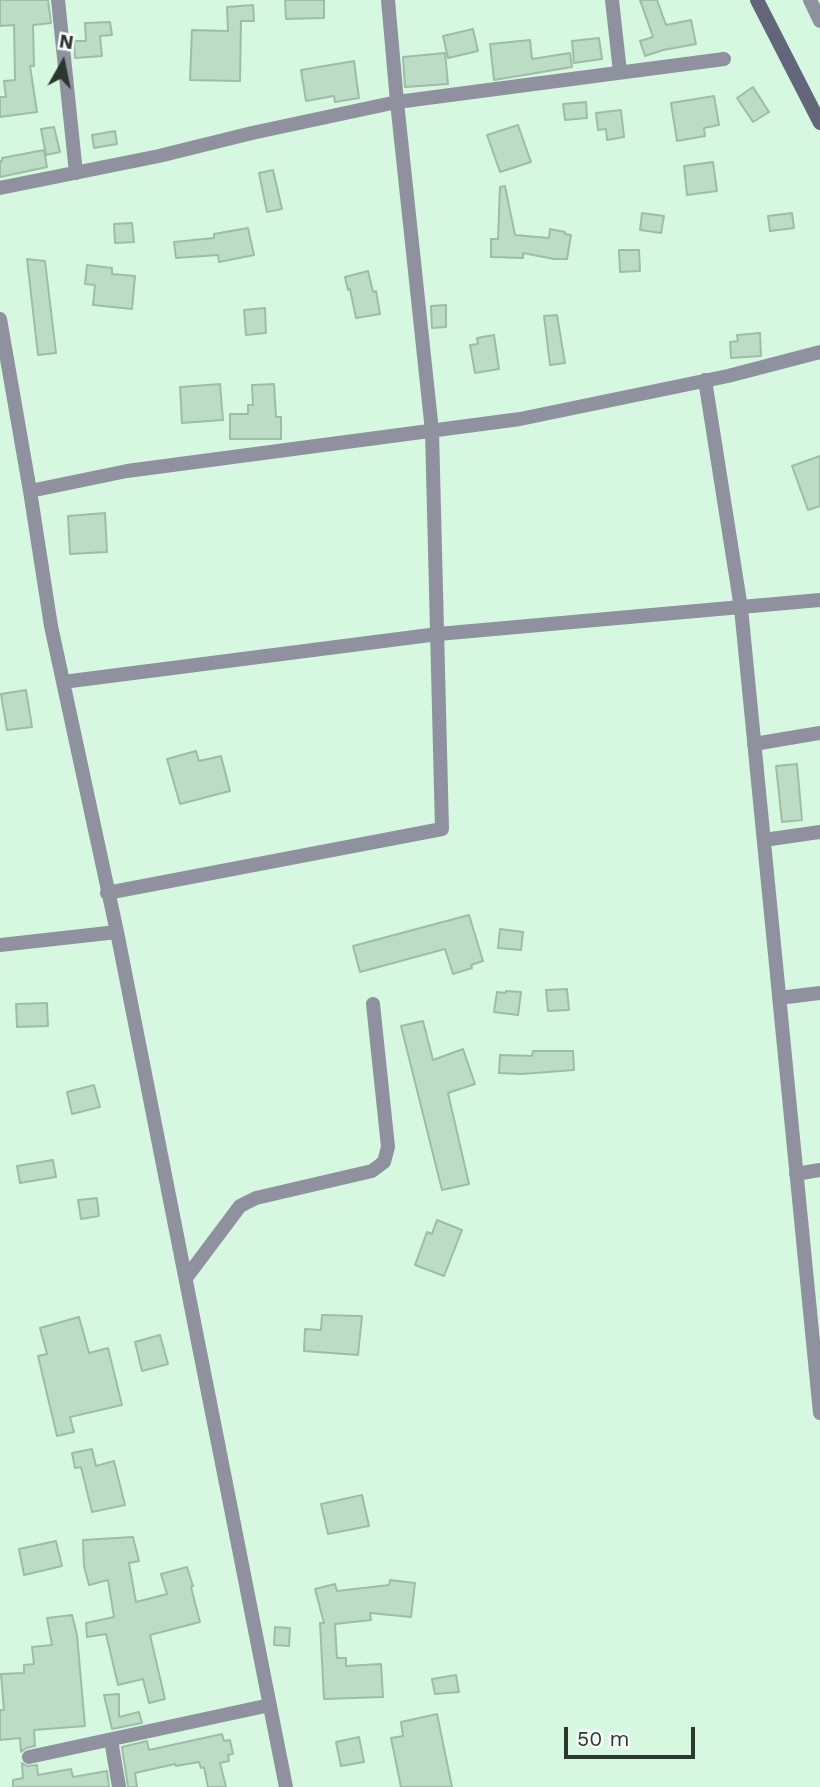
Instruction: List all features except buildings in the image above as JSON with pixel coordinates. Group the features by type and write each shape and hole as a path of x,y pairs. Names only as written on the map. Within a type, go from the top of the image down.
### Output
{"main road":[{"path":"757,0 820,123"}],"street":[{"path":"58,0 76,173"},
{"path":"107,893 442,829 432,430 388,0"},
{"path":"612,0 620,72"},
{"path":"810,0 820,21"},
{"path":"0,188 159,156 397,102 724,59"},
{"path":"0,319 7,403 30,491 62,682 117,932 286,1787"},
{"path":"30,491 127,471 520,419 705,380 820,352"},
{"path":"705,380 741,608 820,1413"},
{"path":"62,682 438,634 820,600"},
{"path":"754,744 820,733"},
{"path":"764,839 820,832"},
{"path":"0,944 117,932"},
{"path":"779,999 820,993"},
{"path":"186,1278 240,1206 256,1198 372,1171 384,1162 388,1147 373,1003"},
{"path":"796,1174 820,1170"},
{"path":"29,1757 270,1705"},
{"path":"111,1740 119,1787"}]}
